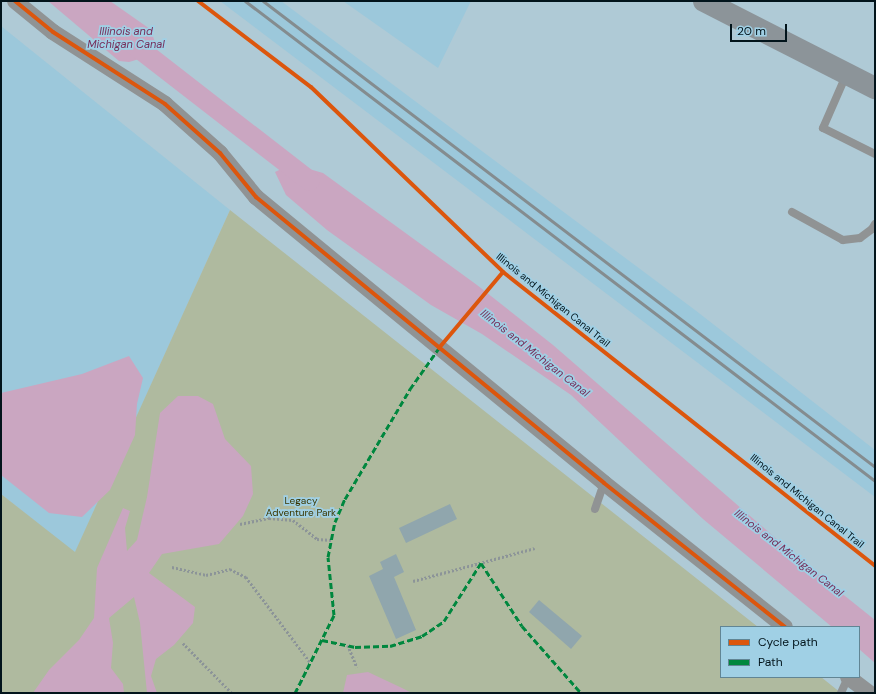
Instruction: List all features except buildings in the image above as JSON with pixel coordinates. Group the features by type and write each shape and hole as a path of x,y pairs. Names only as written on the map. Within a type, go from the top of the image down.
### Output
{"main road":[{"path":"704,1 875,88"}],"street":[{"path":"15,1 53,32 165,104 220,153 256,197 604,483 784,626"},
{"path":"849,678 869,693"}],"lane":[{"path":"847,74 823,128 875,154"},
{"path":"792,212 843,240 860,238 872,229 875,224"},
{"path":"595,509 604,483"},
{"path":"841,693 848,678"}],"path":[{"path":"240,524 269,518 293,520 317,539 332,540"},
{"path":"413,581 535,548"},
{"path":"172,567 206,575 230,569 246,577 310,662"},
{"path":"183,643 232,693"},
{"path":"348,645 357,667"}],"shaded area":[{"path":"220,1 281,1 695,310 875,450 875,497"},
{"path":"343,1 471,1 438,68"},
{"path":"1,26 230,210 75,553 1,494"}],"green space":[{"name":"Legacy Adventure Park","path":"230,210 757,626 720,626 720,678 822,678 841,693 1,693 1,494 75,552"}],"water":[{"name":"Illinois and Michigan Canal","path":"48,1 110,1 150,29 157,47 156,54 129,62 119,61"},
{"path":"292,164 323,173 477,285 553,345 810,568 875,620 875,663 860,650 860,626 831,626 703,519 571,395 482,334 431,305 327,230 286,195 275,172"},
{"path":"129,356 143,378 137,404 135,435 110,490 82,517 49,513 1,475 1,393 82,374"},
{"path":"178,396 198,396 213,404 225,439 251,466 253,494 243,516 219,544 162,554 149,573 195,607 193,623 174,645 156,659 151,676 157,693 147,693 140,623 134,597 109,618 113,643 111,668 123,684 124,693 33,693 49,670 79,640 94,618 97,568 123,508 130,511 125,528 127,551 137,540 147,497 160,413"},
{"path":"368,672 412,693 343,693 347,675"}],"waterway":[{"name":"Illinois and Michigan Canal","path":"128,40 310,181"}],"railway":[{"path":"245,1 875,481"},
{"path":"263,1 875,467"}],"marked path":[{"path":"295,693 334,615 328,557 335,522 345,499 410,389 439,348"},
{"path":"322,640 355,647 390,646 422,636 444,621 481,563 522,626 581,693"}],"cycle path":[{"path":"15,1 53,32 165,104 220,153 256,197 604,483 784,626"},
{"name":"Illinois and Michigan Canal Trail","path":"198,1 311,87 503,272 875,566"},
{"name":"Illinois and Michigan Canal Trail","path":"439,348 503,272"}]}
